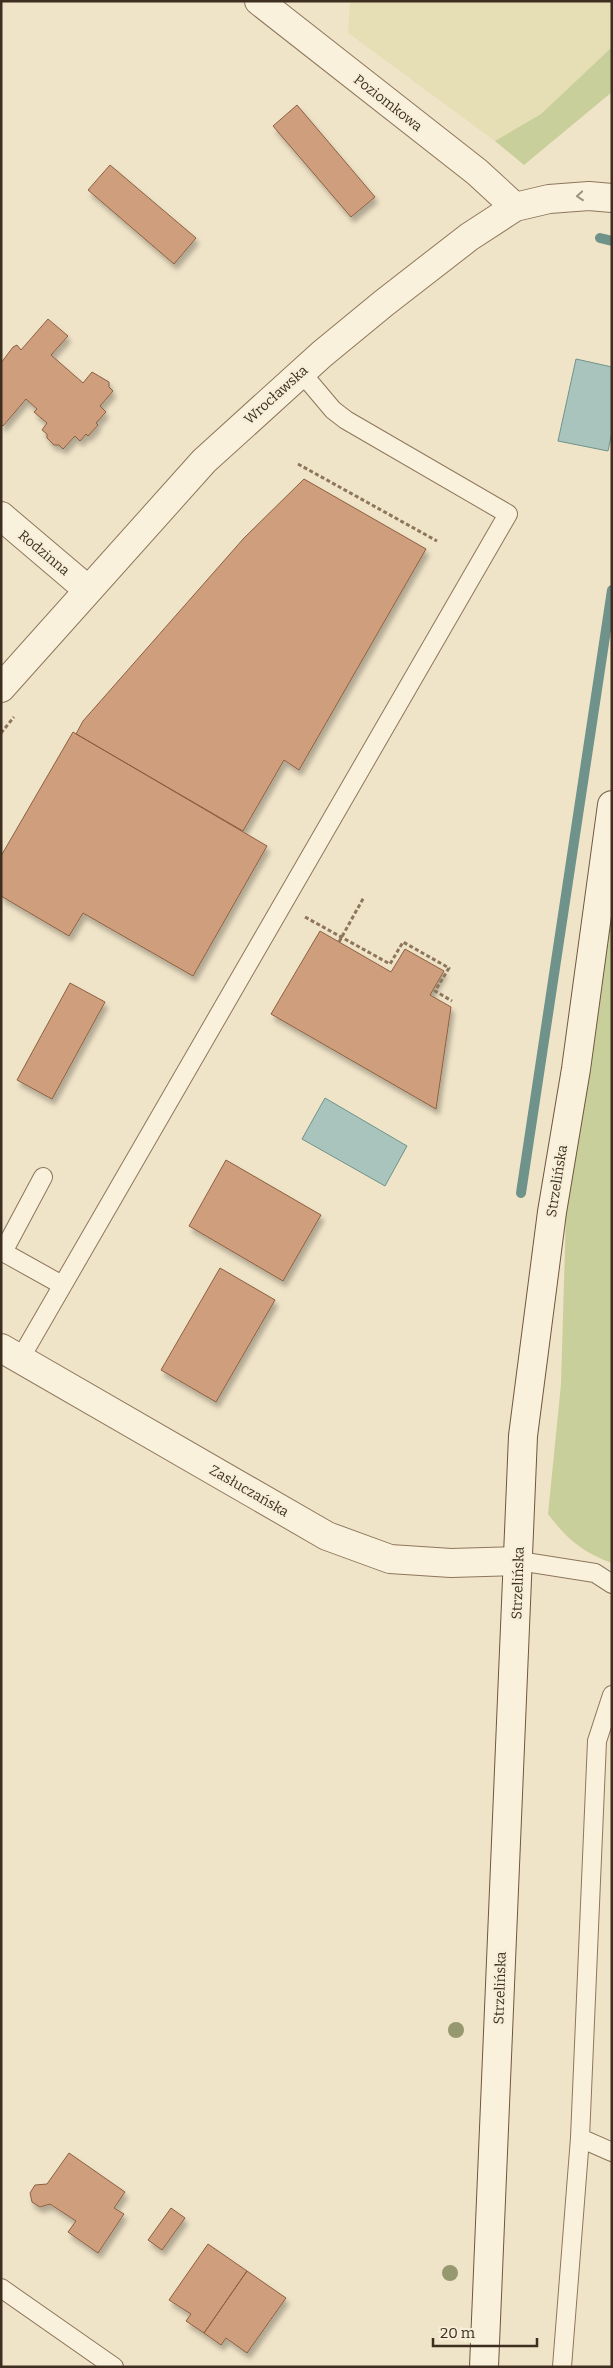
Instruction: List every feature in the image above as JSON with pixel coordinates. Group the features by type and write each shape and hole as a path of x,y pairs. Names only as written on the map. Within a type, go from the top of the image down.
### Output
{"street":[{"name":"Poziomkowa","path":"260,1 477,172 515,207"},
{"name":"Wrocławska","path":"1,688 204,461 301,372 398,292 468,237 515,207 549,199 582,196 612,198"},
{"name":"Rodzinna","path":"1,516 87,590"},
{"name":"Strzelińska","path":"484,2367 523,1436 552,1212 576,1069 612,805"},
{"name":"Zasłuczańska","path":"11,1354 327,1536 390,1559 451,1563 519,1561"}],"lane":[{"path":"11,1354 62,1285 508,514 346,420 301,372"},
{"path":"43,1177 2,1251 62,1285"},
{"path":"519,1561 595,1573 612,1584"},
{"path":"562,2367 580,2138 597,1741 612,1695"},
{"path":"580,2138 612,2152"},
{"path":"1,2288 114,2367"}],"path":[{"path":"298,464 437,541"},
{"path":"1,733 19,711"},
{"path":"338,942 364,897"},
{"path":"282,905 390,964 403,942 449,968 436,991 452,1001"}],"shaded area":[{"path":"350,1 612,1 612,47 541,114 495,141 348,33"}],"green space":[{"path":"612,47 612,92 524,165 495,141 541,114"},
{"path":"612,908 612,1563 601,1559 576,1544 548,1514 561,1384 566,1213"}],"water":[{"path":"576,359 612,367 612,432 608,451 558,441"},
{"path":"325,1098 407,1146 385,1186 302,1139"}],"building":[{"path":"297,105 375,197 351,217 273,126"},
{"path":"110,165 196,238 174,264 88,190"},
{"path":"48,319 68,336 51,355 83,383 92,372 109,382 109,387 113,391 100,406 106,412 96,423 98,425 88,436 86,434 80,441 75,436 63,449 59,445 54,445 47,438 47,434 42,430 47,423 34,412 37,409 26,399 3,426 1,425 1,363 13,347 17,345 21,350"},
{"path":"304,479 426,549 299,770 284,760 243,831 76,734 83,721 244,538"},
{"path":"73,732 267,846 193,976 83,913 69,936 1,896 1,856"},
{"path":"320,931 391,972 405,949 444,971 430,995 451,1007 436,1109 271,1014"},
{"path":"70,983 105,1002 52,1099 17,1080"},
{"path":"226,1160 321,1215 283,1281 189,1226"},
{"path":"220,1268 275,1300 216,1402 161,1370"},
{"path":"69,2153 125,2192 114,2208 124,2214 98,2253 68,2232 76,2221 50,2204 40,2207 32,2202 30,2193 35,2185 47,2184"},
{"path":"171,2208 185,2218 162,2250 148,2240"},
{"path":"208,2244 247,2271 204,2333 186,2321 191,2314 169,2300"},
{"path":"247,2271 286,2298 247,2353 226,2338 221,2345 204,2333"}],"waterway":[{"path":"600,238 612,241"},
{"path":"521,1193 612,590"}]}
